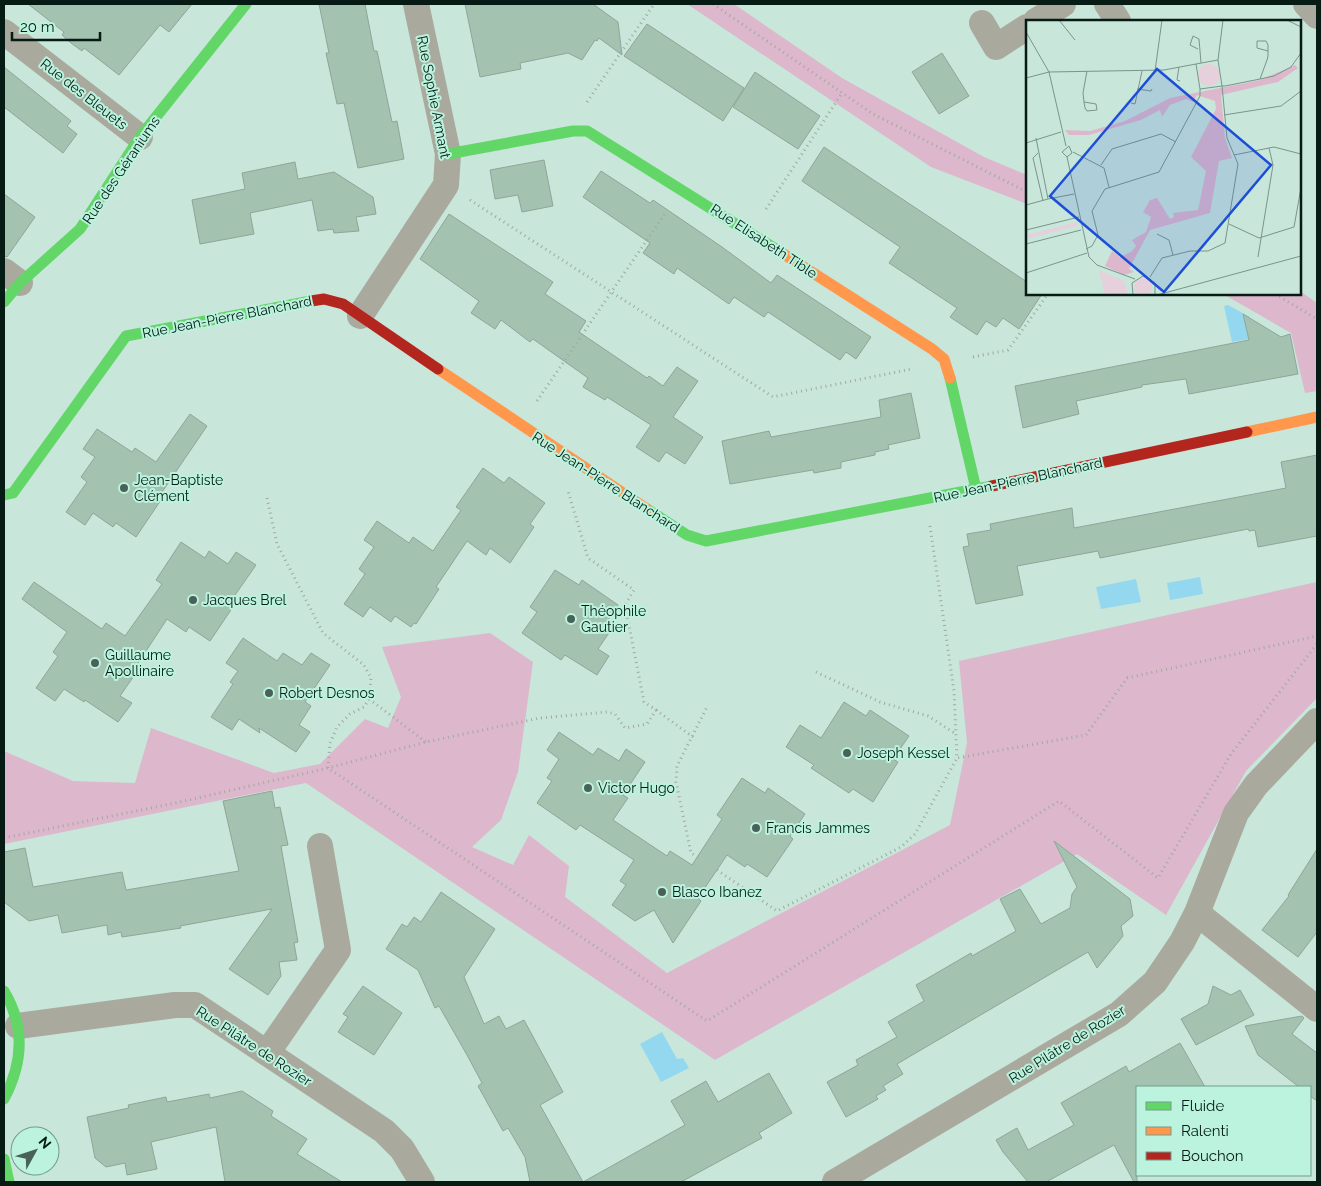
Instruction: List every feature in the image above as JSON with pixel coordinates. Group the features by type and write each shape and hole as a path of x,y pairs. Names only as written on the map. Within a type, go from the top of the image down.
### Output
{"street":[{"name":"Rue des Géraniums","path":"9,285 80,229 140,137 246,4"},
{"name":"Rue Sophie Armant","path":"360,316 446,185 448,154 416,4"},
{"path":"1038,20 1063,4"},
{"path":"1107,4 1117,20"},
{"path":"1306,4 1317,16"},
{"path":"982,23 996,47 1026,28"},
{"name":"Rue des Bleuets","path":"4,32 140,137"},
{"name":"Rue Elisabeth Tible","path":"448,154 564,135 573,131 587,132 606,141 932,349 945,362"},
{"name":"Rue Jean-Pierre Blanchard","path":"4,495 13,492 126,336 324,299 342,304 572,460 687,535 706,541 976,489 1317,417"},
{"path":"945,362 950,376 976,489"},
{"name":"Rue Pilâtre de Rozier","path":"835,1182 1119,1014 1155,982 1182,942 1197,913 1236,814 1256,785 1317,721"},
{"path":"267,1053 338,950 320,846"},
{"path":"1197,913 1317,1009"},
{"path":"4,991 10,1000 18,1026 19,1061 11,1087 4,1099"},
{"name":"Rue Pilâtre de Rozier","path":"18,1026 175,1005 195,1005 384,1132 402,1149 422,1182"},
{"path":"4,1159 8,1182"}],"path":[{"path":"564,135 654,4"},
{"path":"713,4 873,114 1026,191"},
{"path":"750,233 842,93"},
{"path":"446,185 773,397 1008,350 1047,295"},
{"path":"520,425 682,189"},
{"path":"1277,295 1317,319"},
{"path":"572,460 566,473 566,483 588,558 634,590 625,605 644,702 693,737"},
{"path":"267,498 277,544 323,633 364,665 371,678 369,699 364,707 350,714 337,727 330,743 328,768"},
{"path":"717,870 777,911 901,847 915,834 957,758 954,691 926,498"},
{"path":"957,758 1086,735 1127,678 1317,636"},
{"path":"328,768 707,1021 1058,801 1158,878 1231,754 1317,644"},
{"path":"816,672 880,702 928,716 956,734"},
{"path":"369,699 426,742"},
{"path":"698,857 691,853 676,782 677,766 707,707"},
{"path":"4,838 180,802 328,768 426,742 540,718 607,712 615,714 624,728 647,724 656,710"}],"shaded area":[{"path":"687,4 734,4 842,78 984,157 1026,175 1026,204 931,167"},
{"path":"1301,292 1317,303 1317,391 1305,393 1291,333 1225,295 1301,295"},
{"path":"1317,582 1317,698 1246,771 1166,915 1077,854 715,1060 306,783 4,844 4,751 73,781 135,783 151,728 274,773 320,764 365,719 388,728 401,697 382,647 490,633 533,662 518,772 501,820 472,847 513,865 529,835 569,866 565,897 667,973 950,825 967,743 959,661"}],"water":[{"path":"1228,305 1250,317 1246,325 1249,339 1232,342 1224,306"},
{"path":"1200,577 1203,594 1170,600 1167,583"},
{"path":"1136,579 1141,602 1101,609 1096,587"},
{"path":"662,1032 677,1059 683,1058 689,1068 661,1082 640,1044"}],"building":[{"path":"28,4 192,4 169,32 160,25 119,75 84,48 82,51 71,43 62,35 64,32"},
{"path":"319,4 365,4 374,51 377,51 392,122 397,121 404,159 358,168 344,103 337,104 326,53 329,53"},
{"path":"465,4 593,4 618,22 622,55 599,38 597,41 595,40 582,60 568,53 520,63 521,69 480,77"},
{"path":"647,24 744,88 723,121 624,56"},
{"path":"942,53 969,96 939,114 912,72"},
{"path":"4,67 71,121 67,126 77,134 63,153 4,107"},
{"path":"755,72 820,116 798,149 733,107"},
{"path":"824,147 1026,281 1026,295 1041,295 1019,329 1003,318 996,327 986,321 977,335 950,317 957,308 889,263 900,247 802,181"},
{"path":"544,160 553,206 522,212 518,195 495,199 490,170"},
{"path":"295,162 298,179 334,172 373,197 376,214 356,217 359,231 334,233 333,229 318,231 312,200 250,213 254,234 200,244 192,200 245,189 242,173"},
{"path":"601,171 650,203 653,200 771,283 777,275 871,337 856,359 846,352 840,360 768,312 764,317 734,297 729,304 677,268 674,274 643,253 650,243 583,197"},
{"path":"4,194 35,217 7,257 4,256"},
{"path":"449,214 553,282 545,294 586,321 579,332 647,378 649,376 663,386 677,367 698,381 673,417 703,437 685,464 666,452 659,462 636,447 651,425 607,397 605,400 583,387 588,378 533,339 530,342 501,320 495,329 471,313 479,301 420,259"},
{"path":"1243,314 1281,337 1290,334 1298,374 1189,394 1186,379 1142,385 1142,387 1076,401 1079,414 1023,428 1015,386 1249,340"},
{"path":"911,393 920,438 888,445 889,449 875,452 875,455 841,462 841,468 814,473 813,470 730,484 722,441 769,431 771,437 881,417 879,400"},
{"name":"Jean-Baptiste Clément","path":"190,414 207,426 160,495 163,497 136,537 116,523 113,527 93,513 85,525 66,512 87,482 81,477 95,457 83,449 97,429 132,452 135,448 156,462"},
{"path":"1317,455 1317,536 1258,547 1255,530 1249,531 1248,529 1100,558 1098,551 1017,566 1023,595 976,604 963,547 969,546 967,534 991,530 990,524 1072,508 1074,528 1286,488 1281,462"},
{"path":"483,468 504,483 509,477 545,503 530,524 534,527 510,563 490,548 486,555 467,541 436,587 439,589 416,624 414,623 411,627 395,616 391,622 370,607 363,617 344,604 365,574 359,569 374,547 364,540 377,521 409,543 413,537 433,551 461,510 456,507"},
{"path":"181,542 205,558 209,551 228,564 236,552 256,565 233,598 237,601 210,641 189,627 186,632 167,619 133,671 136,673 120,696 132,703 118,722 85,700 84,702 64,689 55,701 36,688 58,656 53,652 67,632 22,599 34,582 102,629 106,623 125,636 162,584 156,580"},
{"name":"Théophile Gautier","path":"555,570 579,585 582,580 618,605 604,626 611,630 598,649 609,656 597,675 565,655 561,660 522,633 537,612 530,607"},
{"name":"Robert Desnos","path":"243,638 277,661 283,653 302,665 311,653 330,665 305,702 311,706 299,725 310,732 296,752 259,728 260,733 239,719 232,730 211,717 233,684 230,682 238,671 226,663"},
{"name":"Joseph Kessel","path":"844,702 866,716 870,710 909,736 893,759 898,762 873,802 853,789 849,793 811,768 814,765 786,747 800,725 821,738"},
{"path":"559,732 593,755 598,748 619,761 626,749 645,762 623,795 628,798 613,820 667,856 670,851 692,865 722,819 717,815 742,778 765,793 768,788 805,814 790,836 793,839 767,877 747,864 745,867 727,855 698,898 701,901 673,943 654,910 635,921 612,905 626,885 620,881 634,860 580,825 576,830 537,803 552,781 547,778 559,759 547,750"},
{"path":"272,791 275,808 280,807 288,845 281,846 298,942 294,943 297,960 279,962 281,976 268,995 229,969 272,909 180,926 181,928 122,937 121,932 108,935 107,925 62,933 58,915 29,921 4,902 4,852 25,848 33,887 122,872 126,890 239,871 223,801"},
{"path":"1054,841 1130,899 1133,916 1121,926 1123,936 1097,968 1088,952 897,1064 903,1074 883,1086 886,1090 876,1096 878,1099 846,1117 827,1082 858,1065 856,1060 897,1037 888,1022 924,1001 916,985 971,953 972,956 1016,931 1000,899 1020,889 1041,924 1070,908 1072,894 1077,887"},
{"path":"1317,849 1317,932 1298,957 1262,930 1289,896"},
{"path":"441,892 495,929 464,977 484,1024 499,1016 506,1029 524,1020 563,1092 540,1105 583,1182 530,1182 525,1157 508,1128 503,1131 478,1086 482,1083 439,1006 435,1008 418,970 386,949 402,924 407,927 414,917 421,922"},
{"path":"363,986 402,1013 374,1055 338,1032 348,1017 343,1014"},
{"path":"1213,986 1231,995 1240,990 1254,1015 1196,1045 1181,1019 1208,1004"},
{"path":"1302,1016 1304,1018 1292,1034 1317,1053 1317,1101 1311,1097 1311,1086 1298,1086 1258,1055 1245,1026"},
{"path":"1180,1043 1204,1086 1136,1086 1137,1182 1134,1182 1114,1145 1046,1182 1028,1182 1003,1152 996,1140 1017,1128 1028,1150 1074,1125 1061,1103 1126,1066 1129,1072"},
{"path":"769,1073 792,1113 759,1133 762,1138 681,1182 583,1182 685,1125 671,1101 706,1081 718,1102"},
{"path":"242,1091 273,1111 271,1116 307,1139 297,1154 342,1182 225,1182 216,1127 151,1142 157,1169 127,1175 125,1163 106,1167 95,1158 87,1117 129,1108 128,1105 166,1097 167,1102 209,1094 210,1098"}],"traffic: fast":[{"path":"4,302 20,283 80,229 140,137 246,4"},
{"path":"448,154 573,131 587,131 782,253"},
{"path":"4,495 13,493 126,336 311,301"},
{"path":"950,378 976,489"},
{"path":"647,509 687,535 706,541 992,486"},
{"path":"4,991 16,1018 19,1045 15,1072 4,1099"},
{"path":"4,1159 9,1182"}],"traffic: slow":[{"path":"782,253 932,349 944,359 950,378"},
{"path":"438,369 647,509"},
{"path":"1247,432 1317,417"}],"traffic: jam":[{"path":"311,301 324,299 343,304 438,369"},
{"path":"992,486 1247,432"}],"place":[{"name":"Jean-Baptiste Clément","path":"124,488"},
{"name":"Jacques Brel","path":"193,600"},
{"name":"Théophile Gautier","path":"571,619"},
{"name":"Guillaume Apollinaire","path":"95,663"},
{"name":"Robert Desnos","path":"269,693"},
{"name":"Joseph Kessel","path":"847,753"},
{"name":"Victor Hugo","path":"588,788"},
{"name":"Francis Jammes","path":"756,828"},
{"name":"Blasco Ibanez","path":"662,892"}]}
